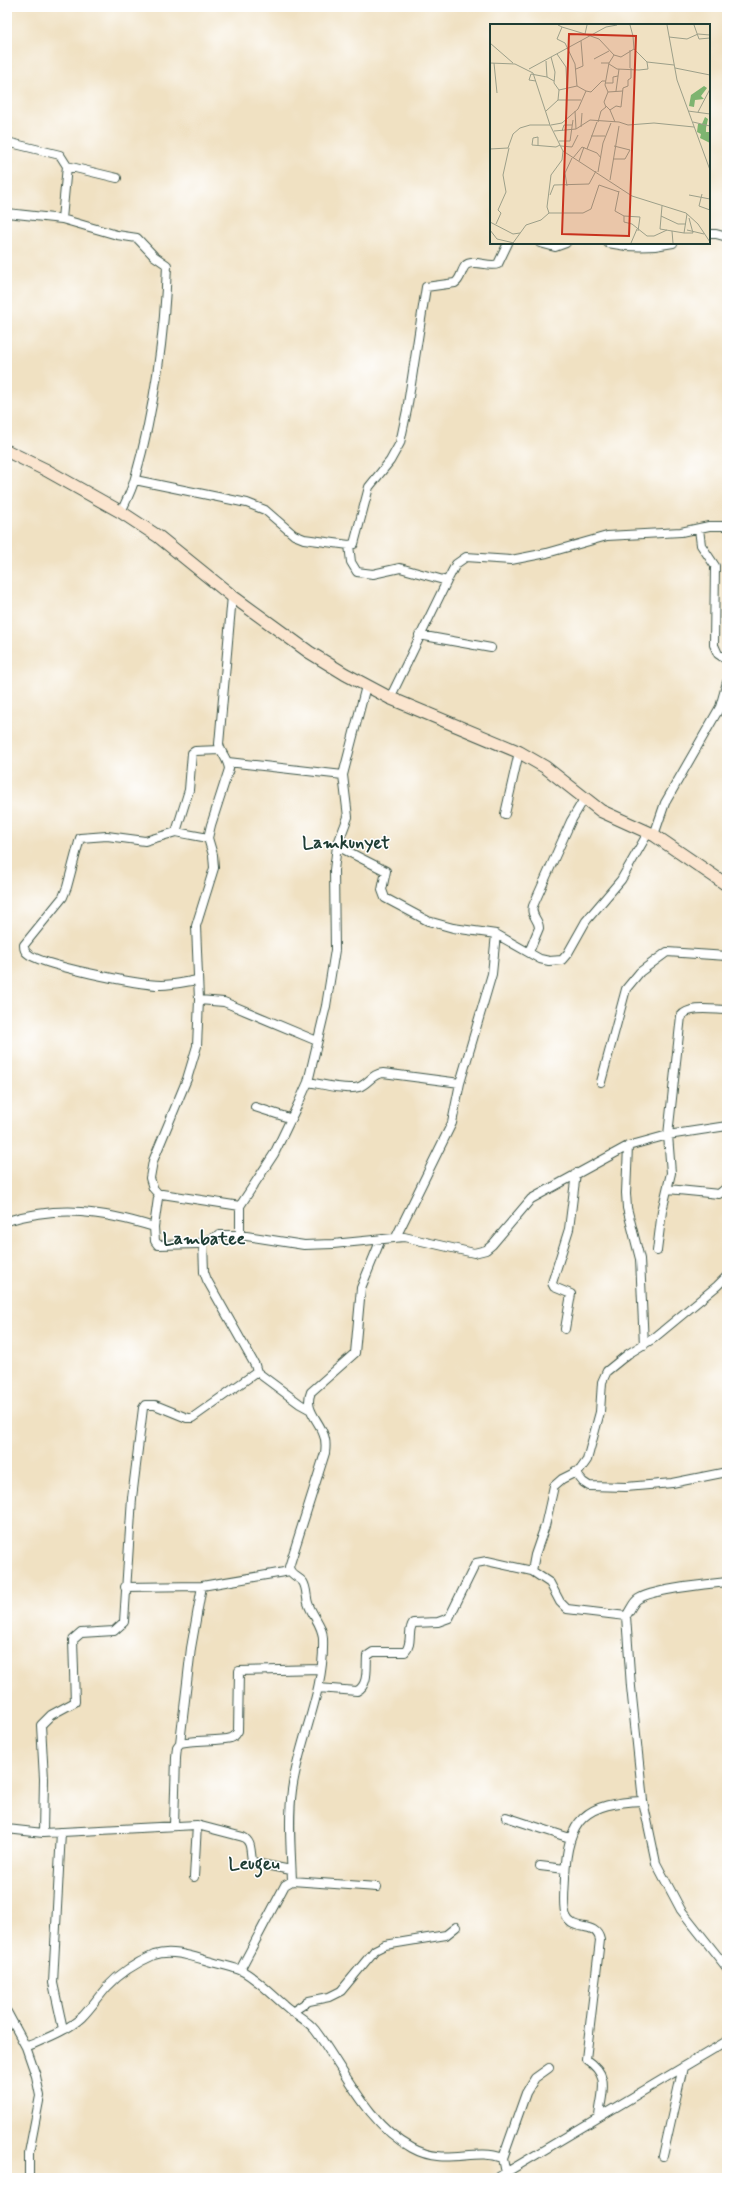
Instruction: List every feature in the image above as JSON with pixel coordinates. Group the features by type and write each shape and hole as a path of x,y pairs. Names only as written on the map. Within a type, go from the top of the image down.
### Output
{"street":[{"path":"7,142 60,154 67,166 62,219"},
{"path":"67,166 117,178"},
{"path":"7,213 62,219 117,236 137,238 154,256 167,265 166,315 151,402 135,480 121,512"},
{"path":"710,234 727,237"},
{"path":"135,480 247,503 264,510 294,535 304,539 349,546 356,542 370,487 390,461 400,443 407,410 426,287 429,285 456,283 465,266 471,263 493,266 498,264 508,244"},
{"path":"544,244 555,247 563,244"},
{"path":"612,244 626,247 643,248 667,244"},
{"path":"7,451 46,470 121,512 159,537 232,596 310,652 366,686 390,698 519,752 545,767 601,811 651,834 727,884"},
{"path":"390,698 419,635 447,580 456,564 466,556 511,560 548,553 607,536 681,532 727,526"},
{"path":"699,529 701,545 715,566 714,645 718,654 727,660"},
{"path":"349,546 351,562 357,572 373,574 400,568 447,580"},
{"path":"160,1196 153,1188 150,1178 153,1161 187,1079 197,1046 199,1000 196,926 214,868 213,855 208,838 228,775 228,762 220,750 220,724 232,596"},
{"path":"419,635 491,648"},
{"path":"337,846 386,871 382,890 385,898 428,921 453,928 496,934 540,959 549,961 562,960 568,953 586,921 621,880 651,834 665,803 714,720 720,707 727,682"},
{"path":"240,1235 240,1206 274,1154 292,1119 308,1082 318,1041 326,1006 335,950 334,870 337,846 348,817 343,775 366,686"},
{"path":"176,832 188,790 192,753 195,751 220,750"},
{"path":"505,814 519,752"},
{"path":"228,762 343,775"},
{"path":"529,952 539,928 539,925 532,914 533,906 571,821 584,799"},
{"path":"197,980 161,985 128,982 53,964 28,954 24,948 24,945 62,897 68,887 80,838 107,836 145,841 176,832 208,838"},
{"path":"396,1237 446,1138 452,1123 460,1083 492,974 496,934"},
{"path":"601,1082 626,989 640,972 667,952 727,956"},
{"path":"199,1000 224,1002 318,1041"},
{"path":"657,1251 662,1211 671,1173 668,1135 681,1016 685,1012 691,1010 727,1010"},
{"path":"308,1082 352,1088 363,1085 376,1074 383,1074 460,1083"},
{"path":"256,1107 292,1119"},
{"path":"160,1196 158,1198 154,1227 154,1241 158,1245 202,1243 215,1236 240,1235 304,1245 412,1237 474,1253 480,1252 492,1245 530,1199 628,1146 668,1135 727,1126"},
{"path":"628,1146 626,1193 627,1208 640,1259 644,1345"},
{"path":"565,1329 571,1294 554,1287 552,1283 569,1229 576,1173"},
{"path":"668,1189 719,1194 727,1187"},
{"path":"160,1196 168,1194 240,1206"},
{"path":"7,1221 30,1214 58,1211 97,1212 154,1227"},
{"path":"292,1881 290,1816 292,1790 300,1754 316,1702 323,1648 322,1630 308,1603 304,1585 290,1571 290,1564 325,1453 323,1433 309,1409 309,1397 311,1392 355,1353 361,1288 381,1239"},
{"path":"202,1243 204,1272 207,1280 255,1365 257,1372 309,1409"},
{"path":"532,1571 535,1555 545,1526 554,1486 562,1479 584,1466 592,1444 600,1412 602,1382 607,1371 628,1354 644,1345 717,1286 727,1276"},
{"path":"43,1833 41,1725 50,1715 75,1702 73,1640 81,1633 114,1631 120,1628 124,1622 125,1587 132,1498 143,1408 146,1405 155,1405 187,1418 192,1418 257,1372"},
{"path":"575,1472 583,1482 589,1486 626,1488 672,1483 727,1472"},
{"path":"318,1688 357,1691 362,1689 365,1684 367,1656 373,1652 405,1652 409,1645 411,1626 413,1623 438,1622 449,1618 476,1563 487,1561 532,1571 550,1583 560,1602 567,1609 626,1616"},
{"path":"125,1587 202,1586 290,1571"},
{"path":"727,1582 696,1585 642,1597 634,1603 626,1616 630,1687 643,1801 656,1863 681,1910 727,1968"},
{"path":"174,1825 177,1747 180,1743 191,1648 202,1586"},
{"path":"180,1743 196,1740 231,1738 236,1735 238,1731 237,1675 241,1670 320,1669"},
{"path":"599,2116 603,2080 602,2073 586,2059 600,1940 599,1933 595,1930 577,1925 567,1918 564,1894 565,1869 570,1838 582,1820 598,1807 621,1802 643,1801"},
{"path":"506,1817 570,1838"},
{"path":"7,1829 43,1833 197,1825 243,1836 251,1844 252,1860 255,1863 291,1870"},
{"path":"194,1877 197,1825"},
{"path":"61,1832 53,1983 64,2029"},
{"path":"540,1866 565,1869"},
{"path":"240,1970 281,1890 292,1881 377,1887"},
{"path":"292,2012 309,2001 329,1997 341,1991 375,1950 385,1945 446,1935 456,1927"},
{"path":"26,2047 64,2029 82,2017 108,1986 121,1974 156,1955 169,1953 180,1954 240,1970 252,1977 314,2029 347,2080 377,2120 411,2148 440,2158 492,2154 503,2158"},
{"path":"7,2012 26,2047 36,2076 40,2096 29,2153 29,2178"},
{"path":"497,2178 506,2175 599,2116 727,2041"},
{"path":"663,2156 683,2067"},
{"path":"506,2175 503,2158 526,2093 536,2078 549,2068"}],"district":[{"name":"Lamkunyet","path":"346,842"},
{"name":"Lambatee","path":"204,1238"},
{"name":"Leugeu","path":"254,1863"}]}
